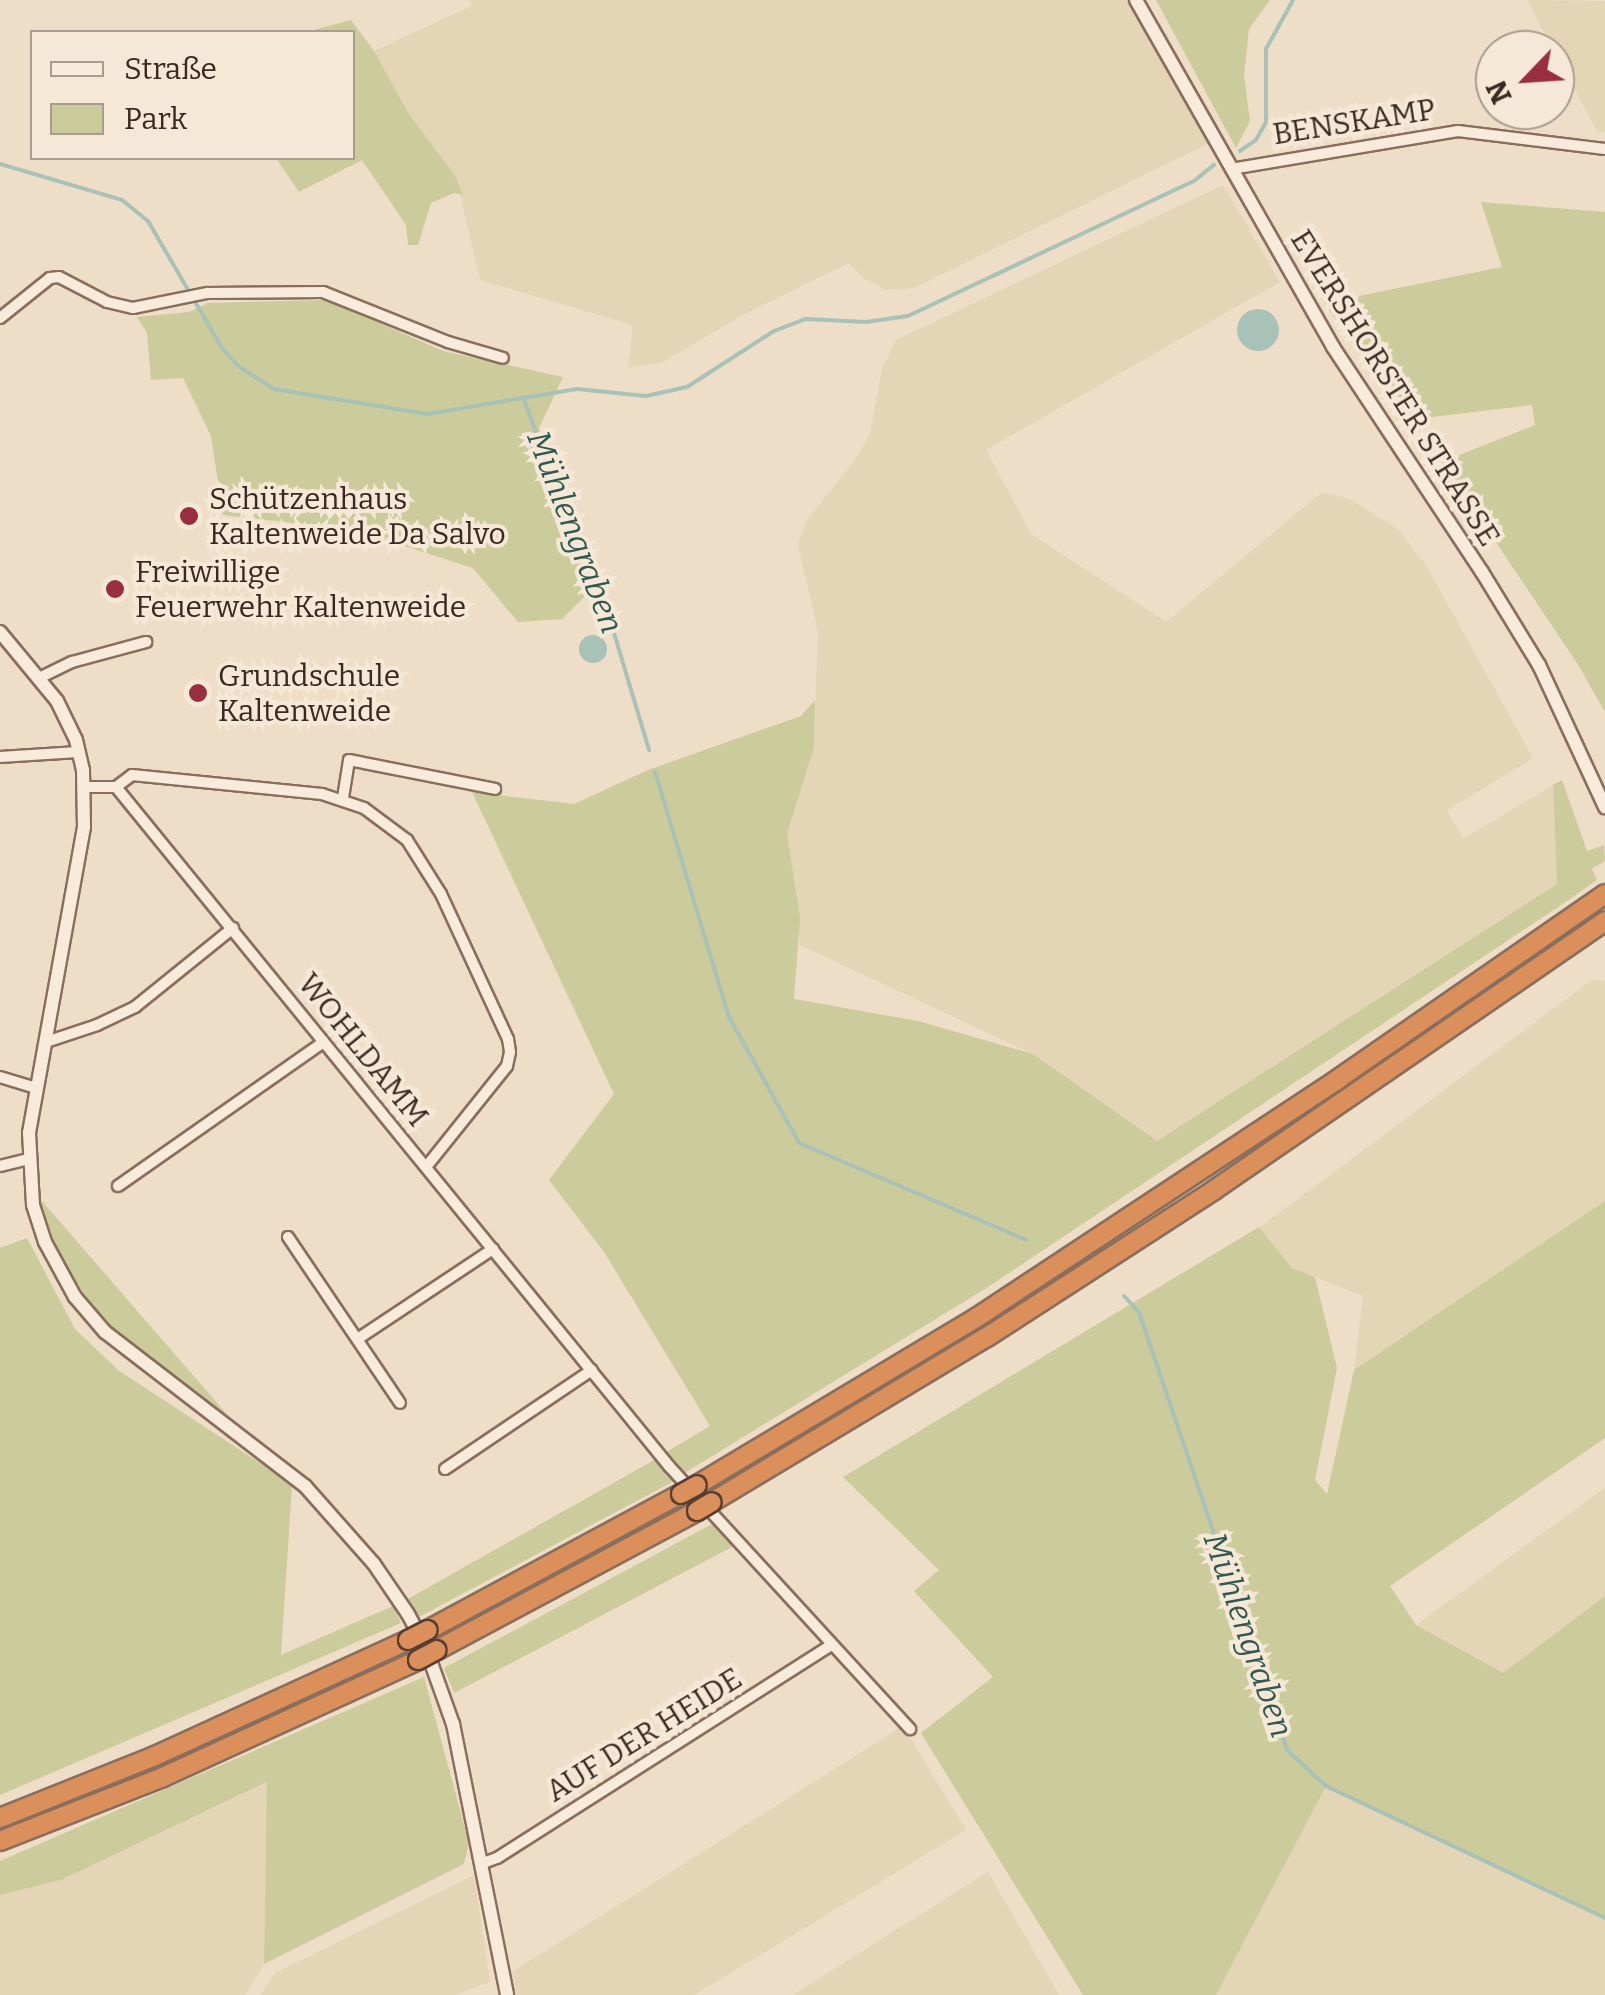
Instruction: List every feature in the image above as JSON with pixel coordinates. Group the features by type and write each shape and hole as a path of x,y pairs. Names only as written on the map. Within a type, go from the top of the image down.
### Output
{"highway":[{"path":"0,1818 155,1756 408,1640 689,1489 976,1318 1309,1098 1605,894"},
{"path":"0,1840 180,1769 418,1660 704,1506 987,1337 1214,1190 1605,921"}],"street":[{"name":"EVERSHORSTER STRASSE","path":"1136,0 1332,347 1539,665 1605,806"},
{"name":"BENSKAMP","path":"1231,169 1458,131 1605,149"},
{"path":"0,318 50,278 59,277 106,302 133,308 192,296 323,292 448,342 503,358"},
{"path":"0,632 63,714 78,752 84,787 84,827 28,1159 33,1205 45,1242 75,1297 130,1355 305,1486 374,1564 408,1614 425,1646 453,1724 507,1995"},
{"path":"39,678 72,662 146,642"},
{"path":"0,758 78,752"},
{"path":"343,798 350,760 495,789"},
{"path":"84,787 116,787 132,774 343,798 386,821 426,865 508,1039 507,1066 426,1167"},
{"name":"WOHLDAMM","path":"116,787 669,1466 910,1729"},
{"path":"46,1042 98,1026 135,1007 233,928"},
{"path":"118,1186 324,1042"},
{"path":"0,1076 37,1088"},
{"path":"0,1166 28,1159"},
{"path":"288,1237 400,1402"},
{"path":"359,1338 493,1249"},
{"path":"445,1468 592,1370"},
{"name":"AUF DER HEIDE","path":"482,1862 498,1858 830,1646"}],"shaded area":[{"path":"470,0 1127,0 1209,143 914,288 886,290 865,279 849,263 750,311 661,363 628,367 633,325 480,280 456,177 409,114 374,51 471,6"},
{"path":"1527,0 1605,1 1605,132 1597,131 1575,90 1575,30 1543,30"},
{"path":"1223,185 1280,282 986,450 1031,534 1166,622 1322,492 1349,499 1398,529 1427,567 1533,758 1447,810 1463,839 1553,785 1557,884 1157,1142 1033,1054 800,945 787,834 814,746 818,632 798,544 807,520 855,460 870,434 882,369 896,340"},
{"path":"1258,309 1273,315 1279,330 1273,345 1258,351 1243,345 1237,330 1243,315"},
{"path":"593,635 603,639 607,649 603,659 593,663 583,659 579,649 583,639"},
{"path":"1592,980 1605,981 1605,1201 1354,1370 1363,1296 1292,1268 1259,1228"},
{"path":"1605,1488 1605,1596 1503,1674 1416,1625"},
{"path":"903,1726 966,1830 694,1995 517,1995 512,1972"},
{"path":"268,1782 264,1964 245,1995 0,1995 0,1895 61,1880"},
{"path":"1326,1786 1605,1918 1605,1995 1216,1995"},
{"path":"988,1872 1059,1995 793,1995"},
{"path":"474,1875 490,1982 455,1995 260,1995 275,1973"}],"green space":[{"path":"1156,0 1270,0 1249,29 1244,76 1250,121 1236,148"},
{"path":"351,20 374,51 409,114 456,177 463,195 454,193 431,203 418,245 408,245 406,225 362,160 299,192 277,160 355,160 355,30 314,30"},
{"path":"1481,202 1605,212 1605,712 1577,663 1442,462 1535,425 1532,405 1407,420 1324,303 1502,267"},
{"path":"327,300 443,351 563,377 539,428 550,479 586,552 596,585 562,619 518,622 473,568 354,530 223,515 211,436 183,378 151,380 147,333 137,317 189,312 208,303"},
{"path":"815,700 814,747 787,834 800,918 794,999 918,1021 1033,1054 1157,1141 1557,884 1553,785 1562,780 1587,851 1604,845 1605,861 1592,869 1597,880 1567,901 988,1287 683,1474 665,1453 710,1426 604,1252 549,1180 614,1094 472,792 574,804 648,770 801,716"},
{"path":"35,1193 231,1419 137,1353 101,1317 59,1258"},
{"path":"1605,1201 1605,1438 1390,1586 1416,1625 1503,1673 1605,1596 1605,1918 1326,1786 1216,1995 1083,1995 921,1733 993,1677 914,1591 939,1570 843,1477 1259,1227 1292,1268 1315,1277 1337,1368 1315,1480 1327,1494 1354,1370"},
{"path":"27,1238 75,1329 118,1370 292,1484 281,1655 393,1606 401,1623 0,1795 0,1248"},
{"path":"656,1459 674,1481 417,1618 406,1600"},
{"path":"714,1523 734,1546 454,1693 444,1668"},
{"path":"424,1677 469,1843 464,1864 264,1964 267,1782 61,1880 0,1895 0,1861"}],"waterway":[{"path":"1240,151 1256,140 1266,122 1266,49 1293,0"},
{"path":"0,164 122,200 148,221 222,348 238,366 274,389 427,414 577,389 646,396 687,387 774,331 806,319 866,322 908,316 1194,181 1214,165"},
{"name":"Mühlengraben","path":"523,397 553,478 590,553 649,750"},
{"name":"Mühlengraben","path":"655,772 729,1017 799,1143 1026,1240"},
{"name":"Mühlengraben","path":"1124,1296 1139,1312 1287,1750 1326,1786 1605,1918"}],"place":[{"name":"Schützenhaus Kaltenweide Da Salvo","path":"189,516"},
{"name":"Freiwillige Feuerwehr Kaltenweide","path":"115,589"},
{"name":"Grundschule Kaltenweide","path":"198,693"}]}
